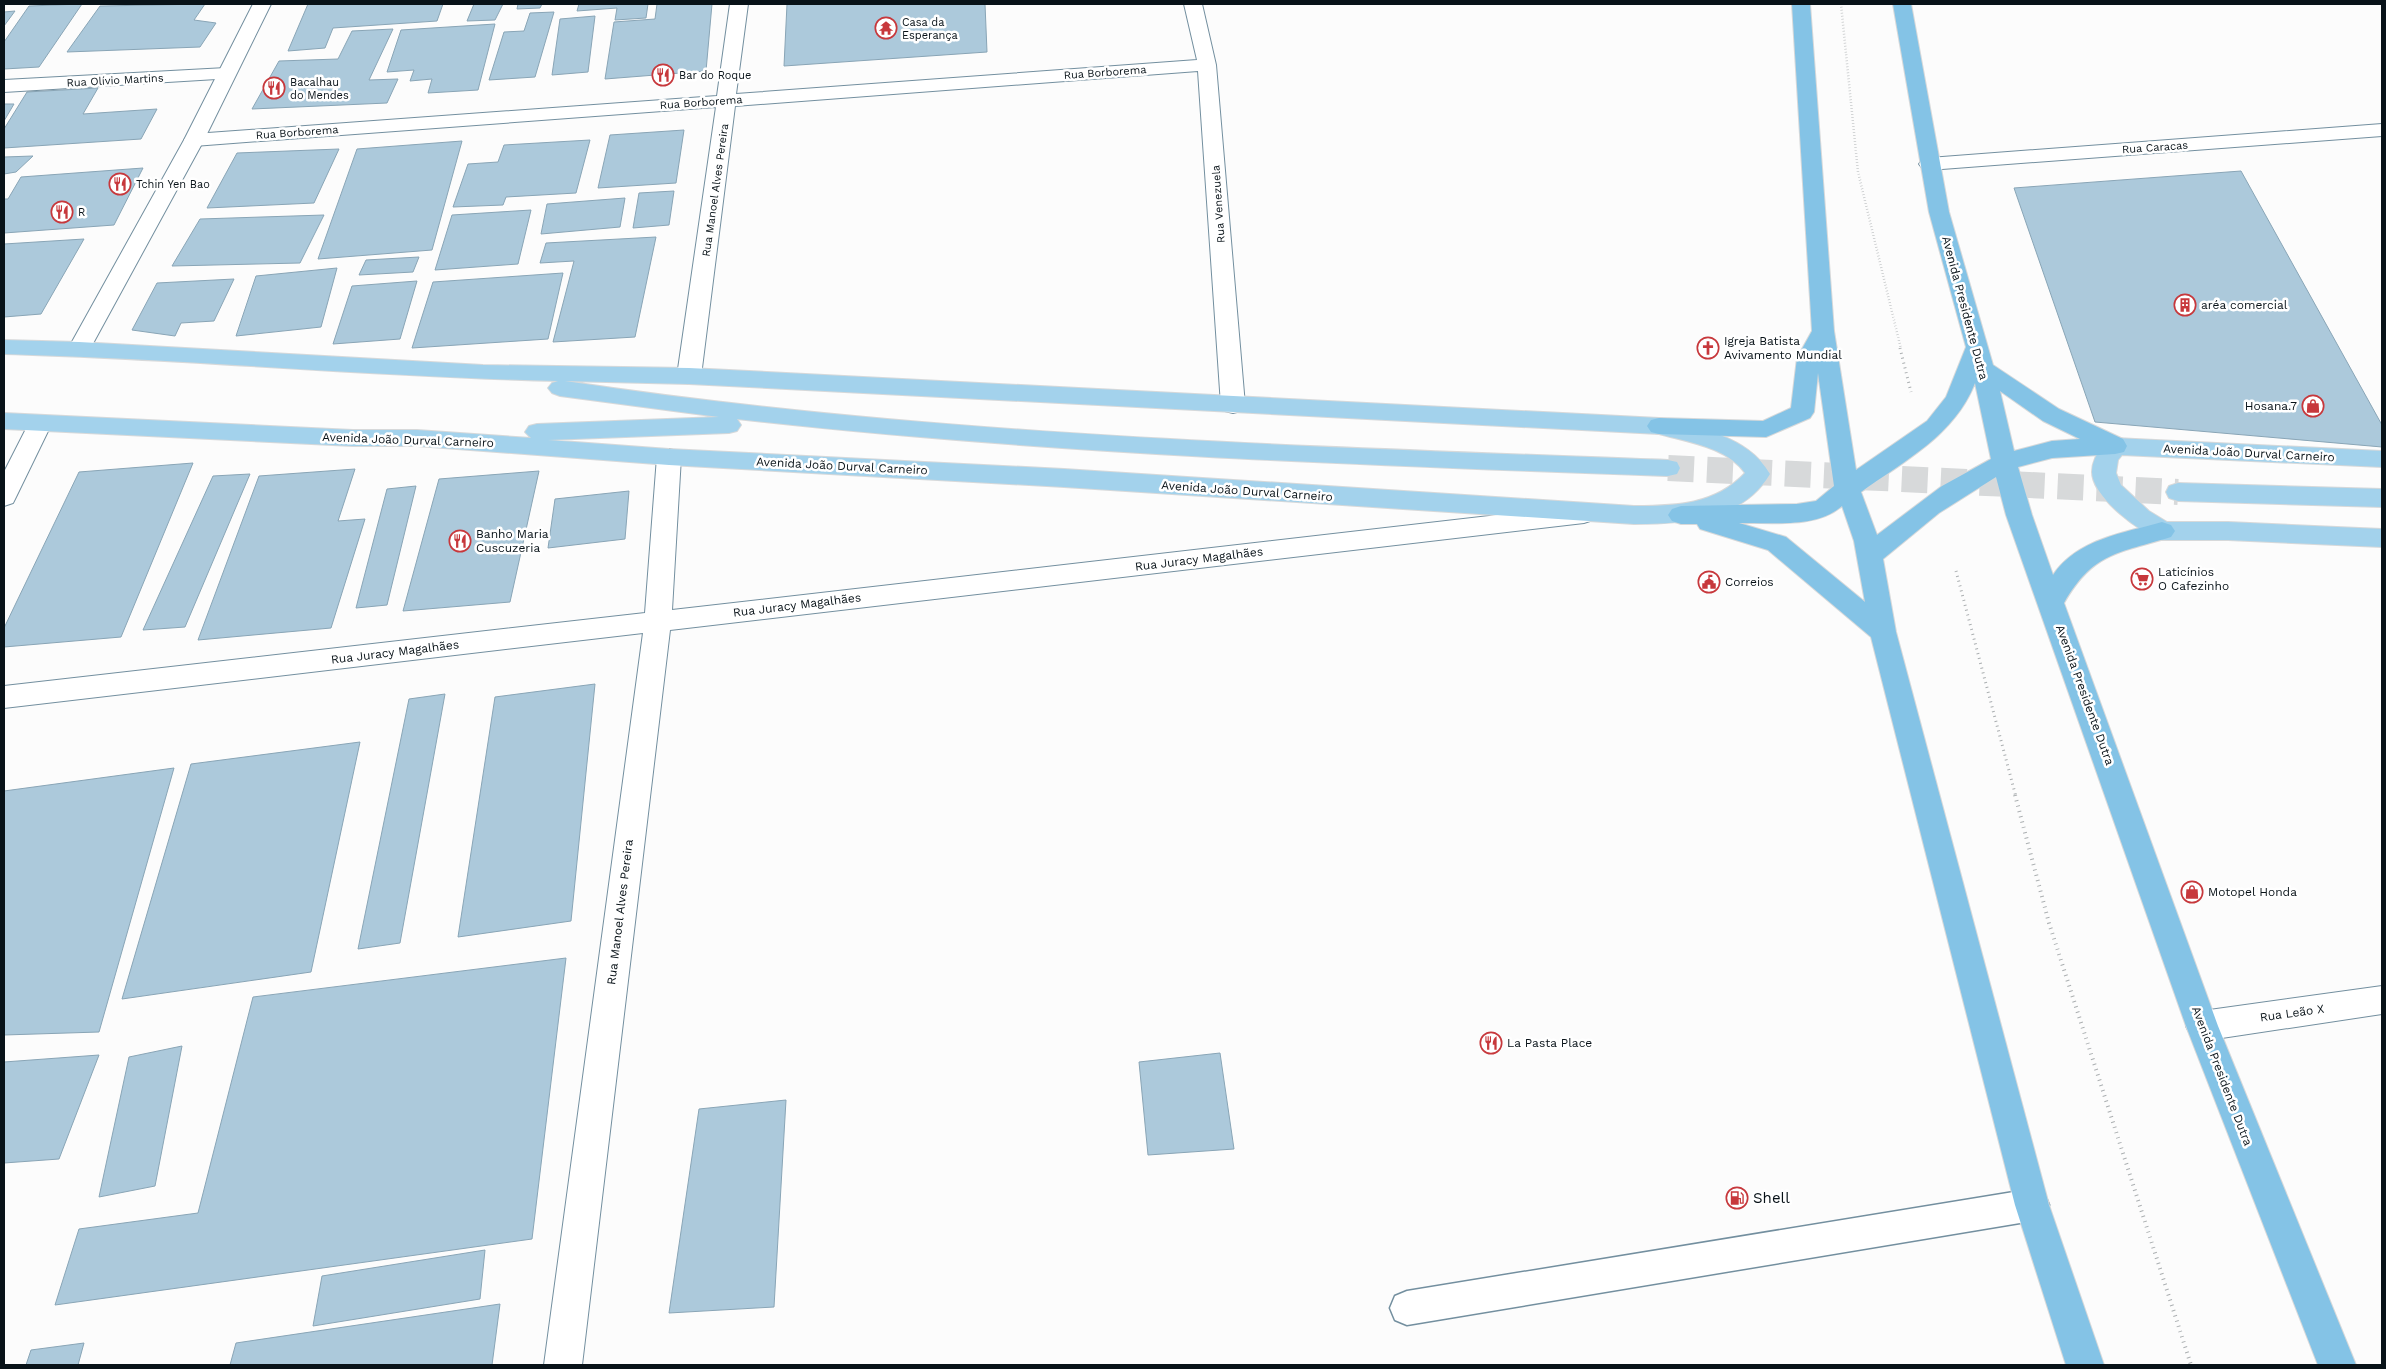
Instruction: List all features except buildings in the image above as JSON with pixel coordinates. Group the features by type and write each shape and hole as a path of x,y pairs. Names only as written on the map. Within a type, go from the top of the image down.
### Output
{"highway":[{"path":"1801,4 1823,330 1847,489 1857,509 1871,555 1883,632 2032,1205 2085,1365"},
{"name":"Avenida Presidente Dutra","path":"1902,4 1939,212 1980,359 2004,462 2019,515 2202,1026 2337,1365"},
{"path":"1659,426 1766,429 1802,412 1808,358 1823,330"},
{"path":"1681,516 1797,513 1823,509 1847,489 1935,427 1957,399 1980,359 2051,416 2115,446"},
{"path":"1871,555 1914,518 1964,480 2004,462 2043,450 2115,446"},
{"path":"1681,516 1778,543 1883,632"},
{"path":"2051,601 2070,572 2083,560 2110,546 2162,531"}],"main road":[{"path":"4,347 79,349 483,372 689,376 1659,426 1733,449 1754,466 1758,474 1750,486 1734,498 1681,516"},
{"path":"483,372 637,400 823,421 1061,440 1349,456 1668,468"},
{"name":"Avenida João Durval Carneiro","path":"4,421 455,440 669,457 1064,478 1590,514 1681,516"},
{"path":"455,440 544,432 823,421"},
{"path":"2115,446 2106,460 2104,473 2111,490 2140,517 2162,531 2382,538"},
{"name":"Avenida João Durval Carneiro","path":"2115,446 2382,459"},
{"path":"2178,492 2382,498"}],"street":[{"path":"79,349 194,140 262,4"},
{"name":"Rua Manoel Alves Pereira","path":"689,376 739,4"},
{"name":"Rua Venezuela","path":"1194,4 1207,65 1233,405"},
{"name":"Rua Borborema","path":"194,140 1207,65"},
{"name":"Rua Olívio Martins","path":"4,86 226,74"},
{"name":"Rua Caracas","path":"1929,164 2382,130"},
{"path":"4,497 40,423"},
{"name":"Rua Manoel Alves Pereira","path":"563,1365 658,621 669,457"},
{"name":"Rua Juracy Magalhães","path":"4,697 1590,514"},
{"name":"Rua Leão X","path":"2202,1026 2382,1000"}],"lane":[{"path":"1407,1308 2032,1205"}],"path":[{"path":"1841,4 1858,172 1911,392"},
{"path":"1956,571 2049,923 2191,1365"}],"tunnel":[{"path":"1668,468 2178,492"}],"place":[{"name":"Casa da Esperança","path":"886,28"},
{"name":"Bar do Roque","path":"663,75"},
{"name":"Bacalhau do Mendes","path":"274,88"},
{"name":"Tchin Yen Bao","path":"120,184"},
{"name":"R","path":"62,212"},
{"name":"aréa comercial","path":"2185,305"},
{"name":"Igreja Batista Avivamento Mundial","path":"1708,348"},
{"name":"Hosana.7","path":"2313,406"},
{"name":"Banho Maria Cuscuzeria","path":"460,541"},
{"name":"Laticínios O Cafezinho","path":"2142,579"},
{"name":"Correios","path":"1709,582"},
{"name":"Motopel Honda","path":"2192,892"},
{"name":"La Pasta Place","path":"1491,1043"},
{"name":"Shell","path":"1737,1198"}]}
